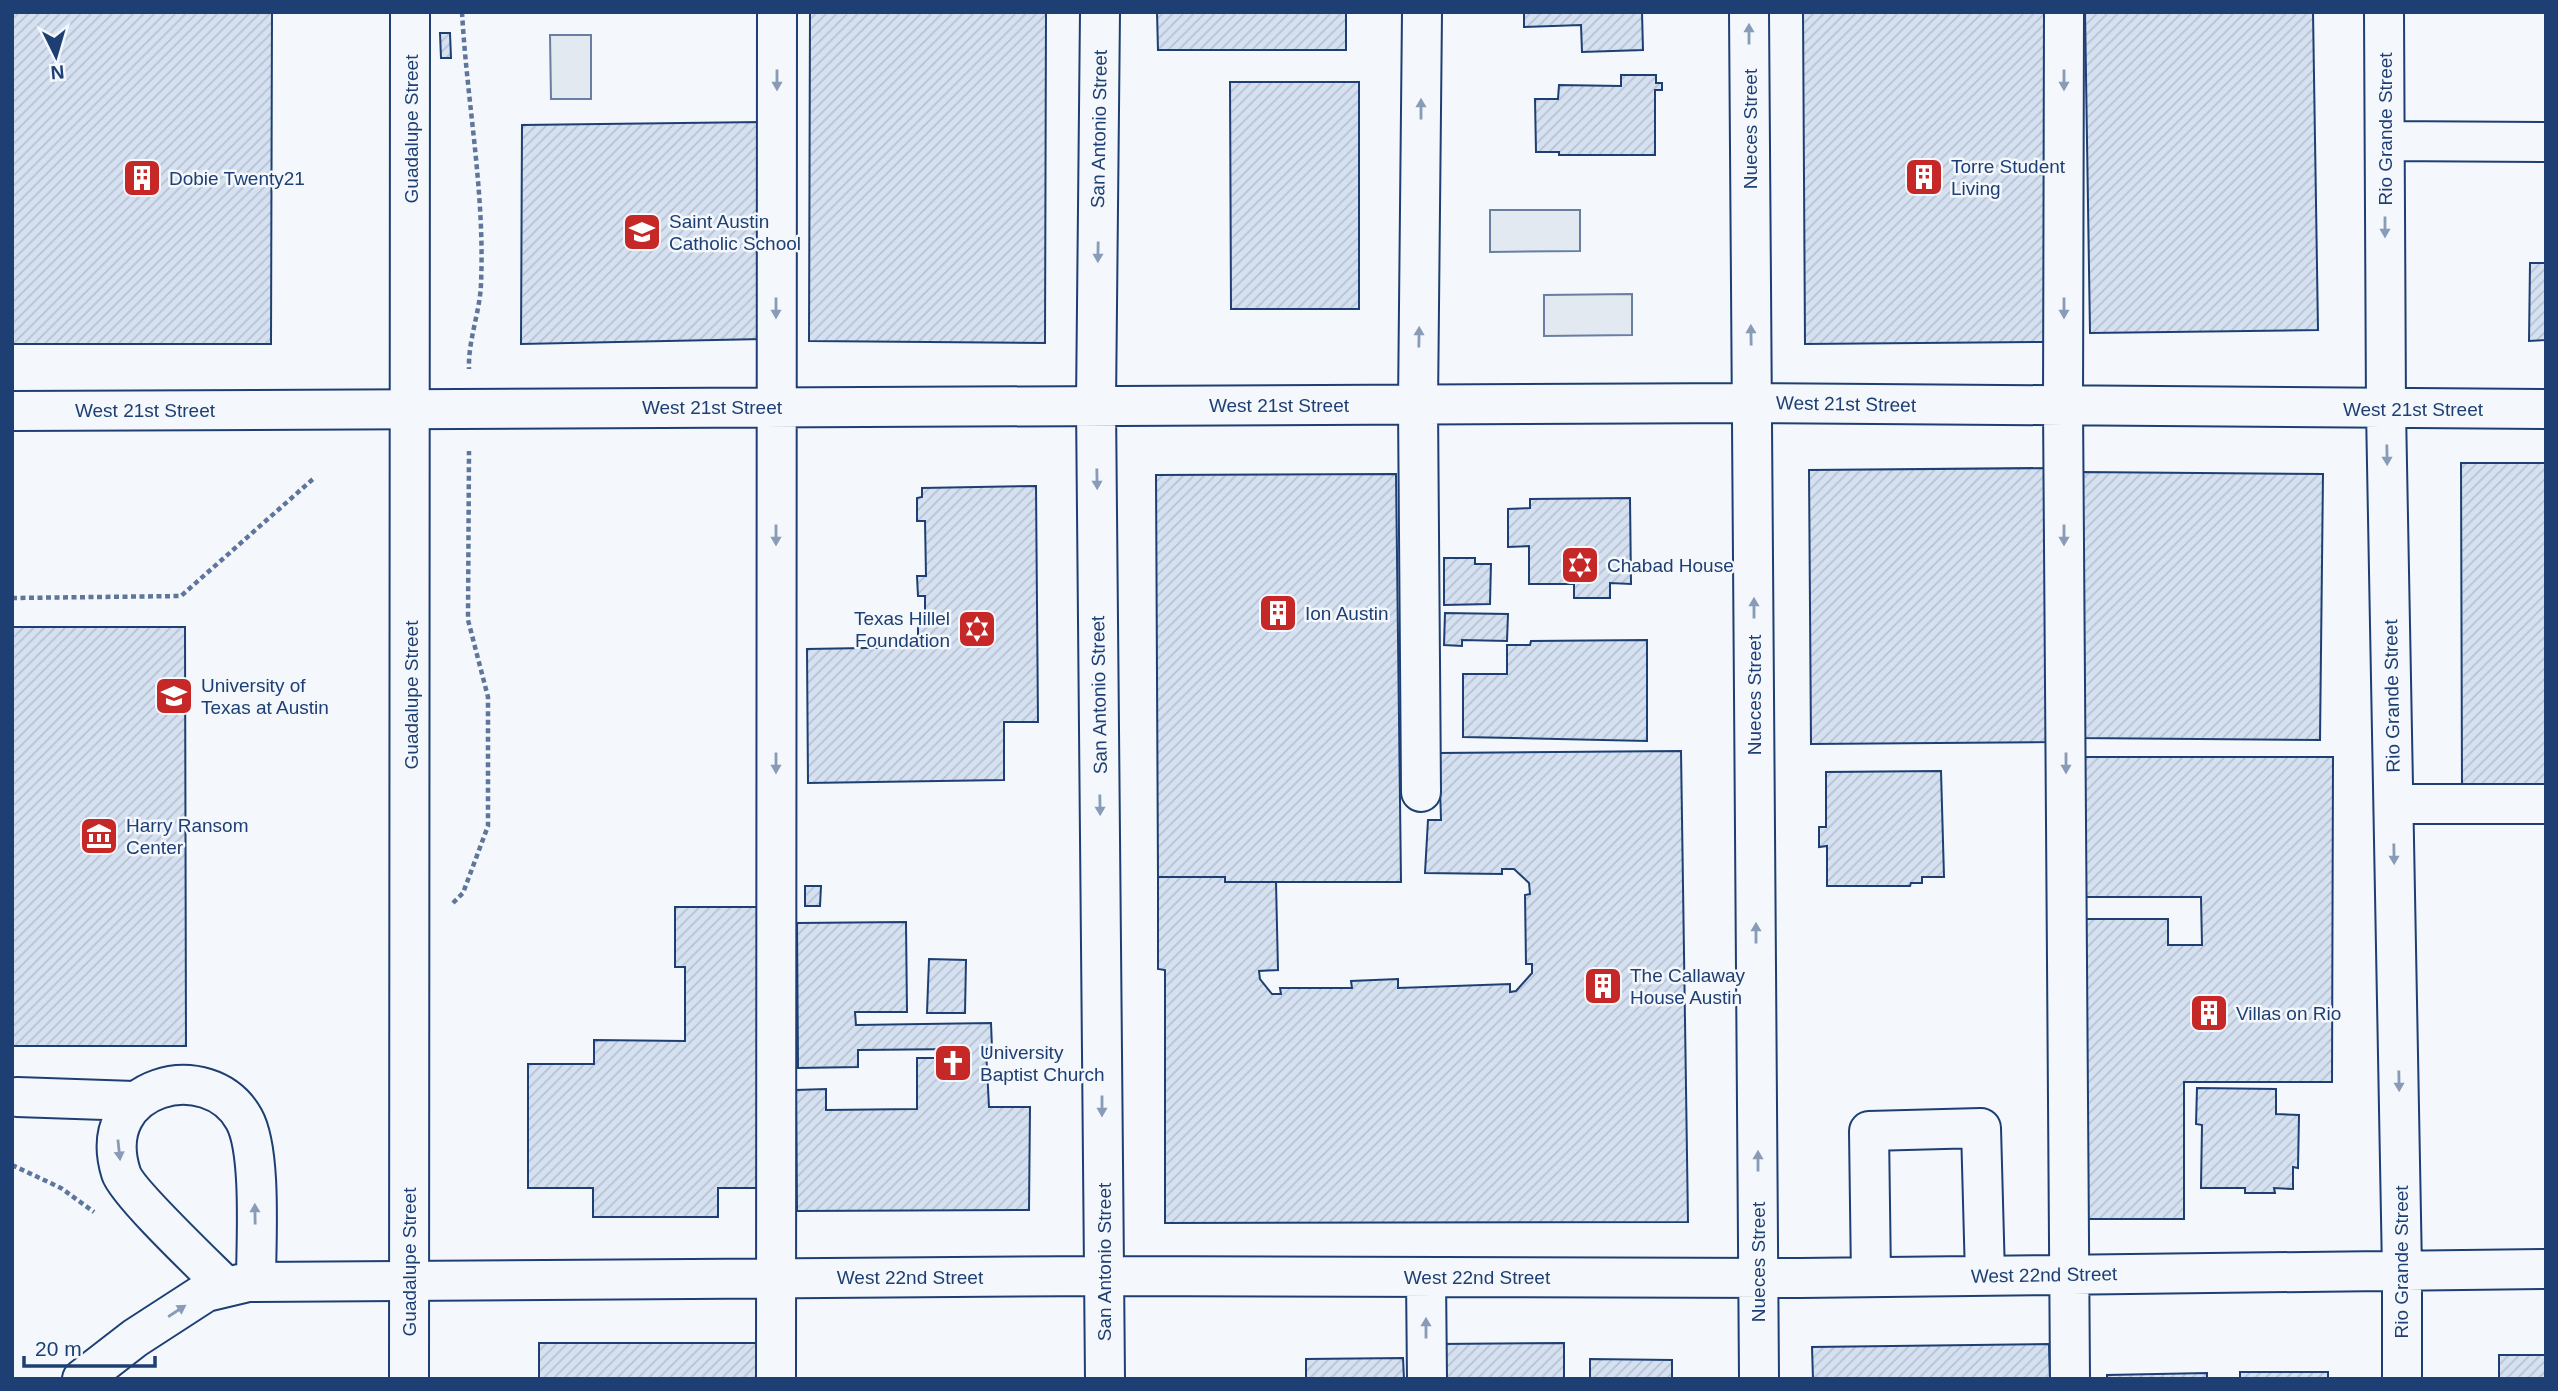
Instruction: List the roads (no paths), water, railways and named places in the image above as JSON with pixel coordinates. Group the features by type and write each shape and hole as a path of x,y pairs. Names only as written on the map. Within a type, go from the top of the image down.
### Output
{"street":[{"name":"Guadalupe Street","path":"409,1379 412,409 410,12"},
{"path":"776,1379 777,12"},
{"name":"San Antonio Street","path":"1100,12 1096,404 1105,1379"},
{"path":"1421,792 1418,405 1422,12"},
{"name":"Nueces Street","path":"1749,12 1759,1379"},
{"path":"2064,12 2063,406 2070,1379"},
{"name":"Rio Grande Street","path":"2384,12 2386,410 2402,1379"},
{"path":"2385,141 2546,142"},
{"name":"West 21st Street","path":"12,411 1096,404 1752,404 2546,409"},
{"path":"2394,804 2546,804"},
{"path":"17,1097 134,1101 168,1085 206,1087 226,1098 244,1119 251,1144 255,1182 241,1284"},
{"path":"134,1101 118,1125 117,1144 122,1175 241,1284"},
{"path":"1871,1277 1869,1131 1981,1128 1985,1276"},
{"name":"West 22nd Street","path":"241,1284 409,1280 1104,1276 1758,1278 2546,1269"},
{"path":"1426,1277 1427,1379"},
{"path":"82,1379 206,1292 241,1284"}],"place":[{"name":"Torre Student Living","path":"1924,177"},
{"name":"Dobie Twenty21","path":"142,178"},
{"name":"Saint Austin Catholic School","path":"642,232"},
{"name":"Chabad House","path":"1580,565"},
{"name":"Ion Austin","path":"1278,613"},
{"name":"Texas Hillel Foundation","path":"977,629"},
{"name":"University of Texas at Austin","path":"174,696"},
{"name":"Harry Ransom Center","path":"99,836"},
{"name":"The Callaway House Austin","path":"1603,986"},
{"name":"Villas on Rio","path":"2209,1013"},
{"name":"University Baptist Church","path":"953,1063"}]}
